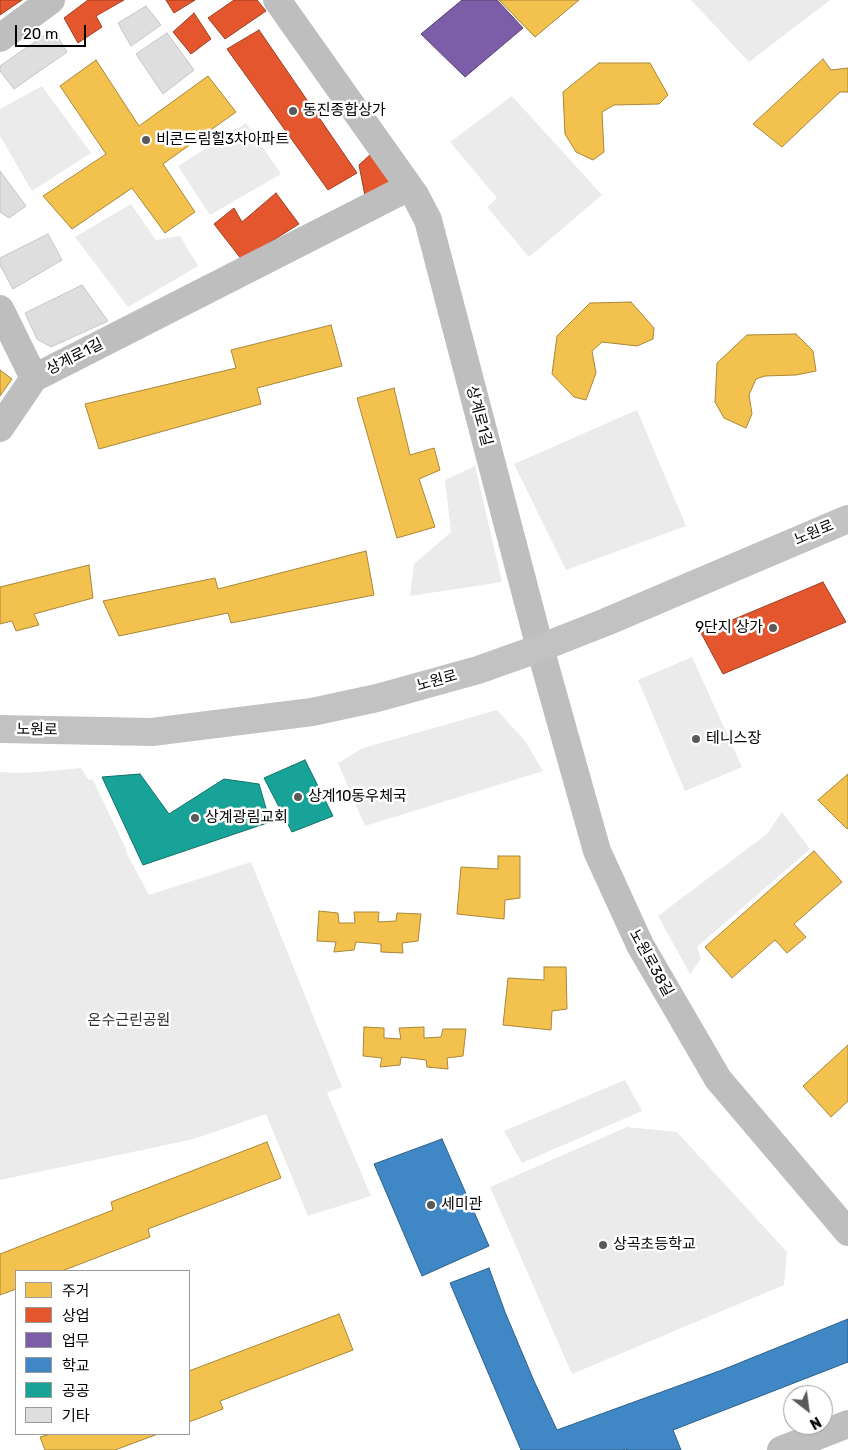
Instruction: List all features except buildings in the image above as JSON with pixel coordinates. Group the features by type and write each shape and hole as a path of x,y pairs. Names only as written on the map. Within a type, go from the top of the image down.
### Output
{"main road":[{"name":"노원로","path":"0,729 152,732 312,712 377,698 478,670 540,648 848,519"}],"street":[{"name":"상계로1길","path":"277,0 409,187 428,220 540,648"},
{"path":"0,38 41,3"},
{"name":"상계로1길","path":"34,378 409,187"},
{"path":"0,309 34,378 0,428"},
{"name":"노원로38길","path":"540,648 597,851 640,945 718,1080 848,1232"},
{"path":"781,1450 848,1424"}],"green space":[{"path":"691,0 830,0 749,62"},
{"path":"42,86 91,153 32,191 0,136 0,109"},
{"path":"512,96 602,195 529,257 487,207 497,198 450,142"},
{"path":"246,123 281,174 210,215 178,166"},
{"path":"131,204 156,240 180,236 198,266 128,307 75,237"},
{"path":"637,410 686,526 566,570 514,464"},
{"path":"475,466 502,582 410,596 414,564 451,532 445,480"},
{"name":"테니스장","path":"692,657 742,767 685,791 638,680"},
{"path":"497,710 525,741 543,771 365,826 338,763 363,748"},
{"name":"온수근린공원","path":"81,768 88,779 93,780 126,852 149,895 251,862 342,1087 327,1093 371,1196 308,1216 266,1114 194,1139 0,1180 0,772 40,772"},
{"path":"782,812 810,849 697,947 701,959 690,974 658,916 767,834"},
{"path":"625,1080 642,1111 522,1163 504,1131"},
{"path":"627,1127 677,1132 787,1252 784,1285 572,1374 490,1187"}],"place":[{"name":"동진종합상가","path":"293,111"},
{"name":"비콘드림힐3차아파트","path":"146,140"},
{"name":"9단지 상가","path":"773,628"},
{"name":"테니스장","path":"696,739"},
{"name":"상계10동우체국","path":"298,797"},
{"name":"상계광림교회","path":"195,818"},
{"name":"세미관","path":"431,1205"},
{"name":"상곡초등학교","path":"603,1245"}]}
